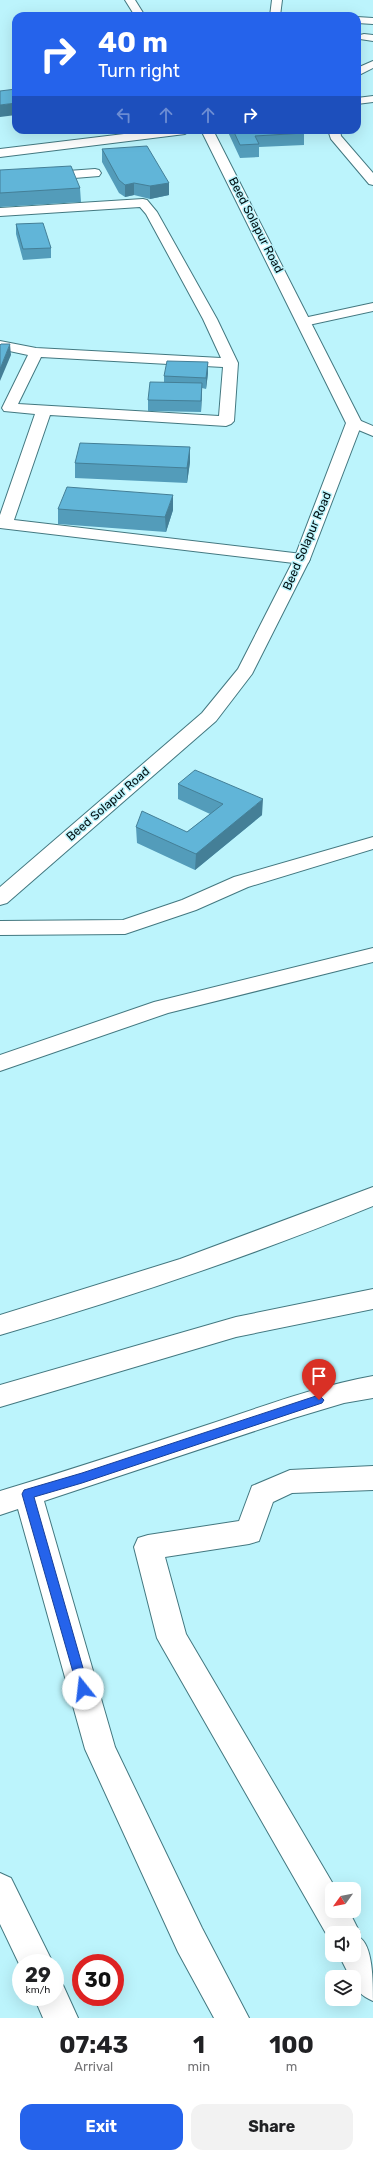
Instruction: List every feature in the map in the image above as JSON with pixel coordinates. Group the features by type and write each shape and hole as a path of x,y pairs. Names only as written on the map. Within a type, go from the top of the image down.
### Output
{"street":[{"path":"130,0 138,12"},
{"path":"276,12 277,0"},
{"path":"361,20 373,21"},
{"path":"361,71 373,64"},
{"path":"361,100 373,99"},
{"path":"0,153 153,134"},
{"name":"Beed Solapur Road","path":"0,898 209,717 246,670 302,560 354,423 209,134"},
{"path":"334,134 335,138 368,170 373,181"},
{"path":"0,180 95,173"},
{"path":"0,212 143,203 151,212 231,363 226,421 9,408 36,352"},
{"path":"304,322 373,307"},
{"path":"0,345 36,352 231,363"},
{"path":"44,410 5,524 302,560"},
{"path":"354,423 373,431"},
{"path":"0,928 125,927 189,904 241,882 354,847 373,843"},
{"path":"0,1063 162,1007 373,955"},
{"path":"0,1325 108,1294 311,1222 373,1196"},
{"path":"0,1396 236,1327 373,1299"},
{"path":"0,1503 82,1478 294,1407 344,1392 373,1387"},
{"path":"340,1926 172,1638 148,1547 249,1532 262,1494 290,1482 373,1478"},
{"path":"28,1494 100,1749 190,1940 232,2018"},
{"path":"0,1889 32,1954"},
{"path":"360,1962 373,1984"},
{"path":"55,2006 61,2018"}],"building":[{"path":"12,90 12,104 0,105 0,91"},
{"path":"235,134 288,134 255,136 259,144 240,145"},
{"path":"147,146 169,183 150,186 134,183 125,185 119,180 102,149"},
{"path":"71,166 80,188 0,193 0,170"},
{"path":"43,223 51,248 23,249 16,224"},
{"path":"10,344 0,369 0,345"},
{"path":"167,361 208,362 206,378 164,376"},
{"path":"150,382 202,383 201,401 148,400"},
{"path":"80,443 190,447 187,468 75,463"},
{"path":"67,487 173,495 165,517 58,509"},
{"path":"195,770 263,799 196,854 136,827 142,811 187,832 223,804 178,784"}],"route":[{"path":"83,1689 28,1494 82,1478 319,1400"}]}
